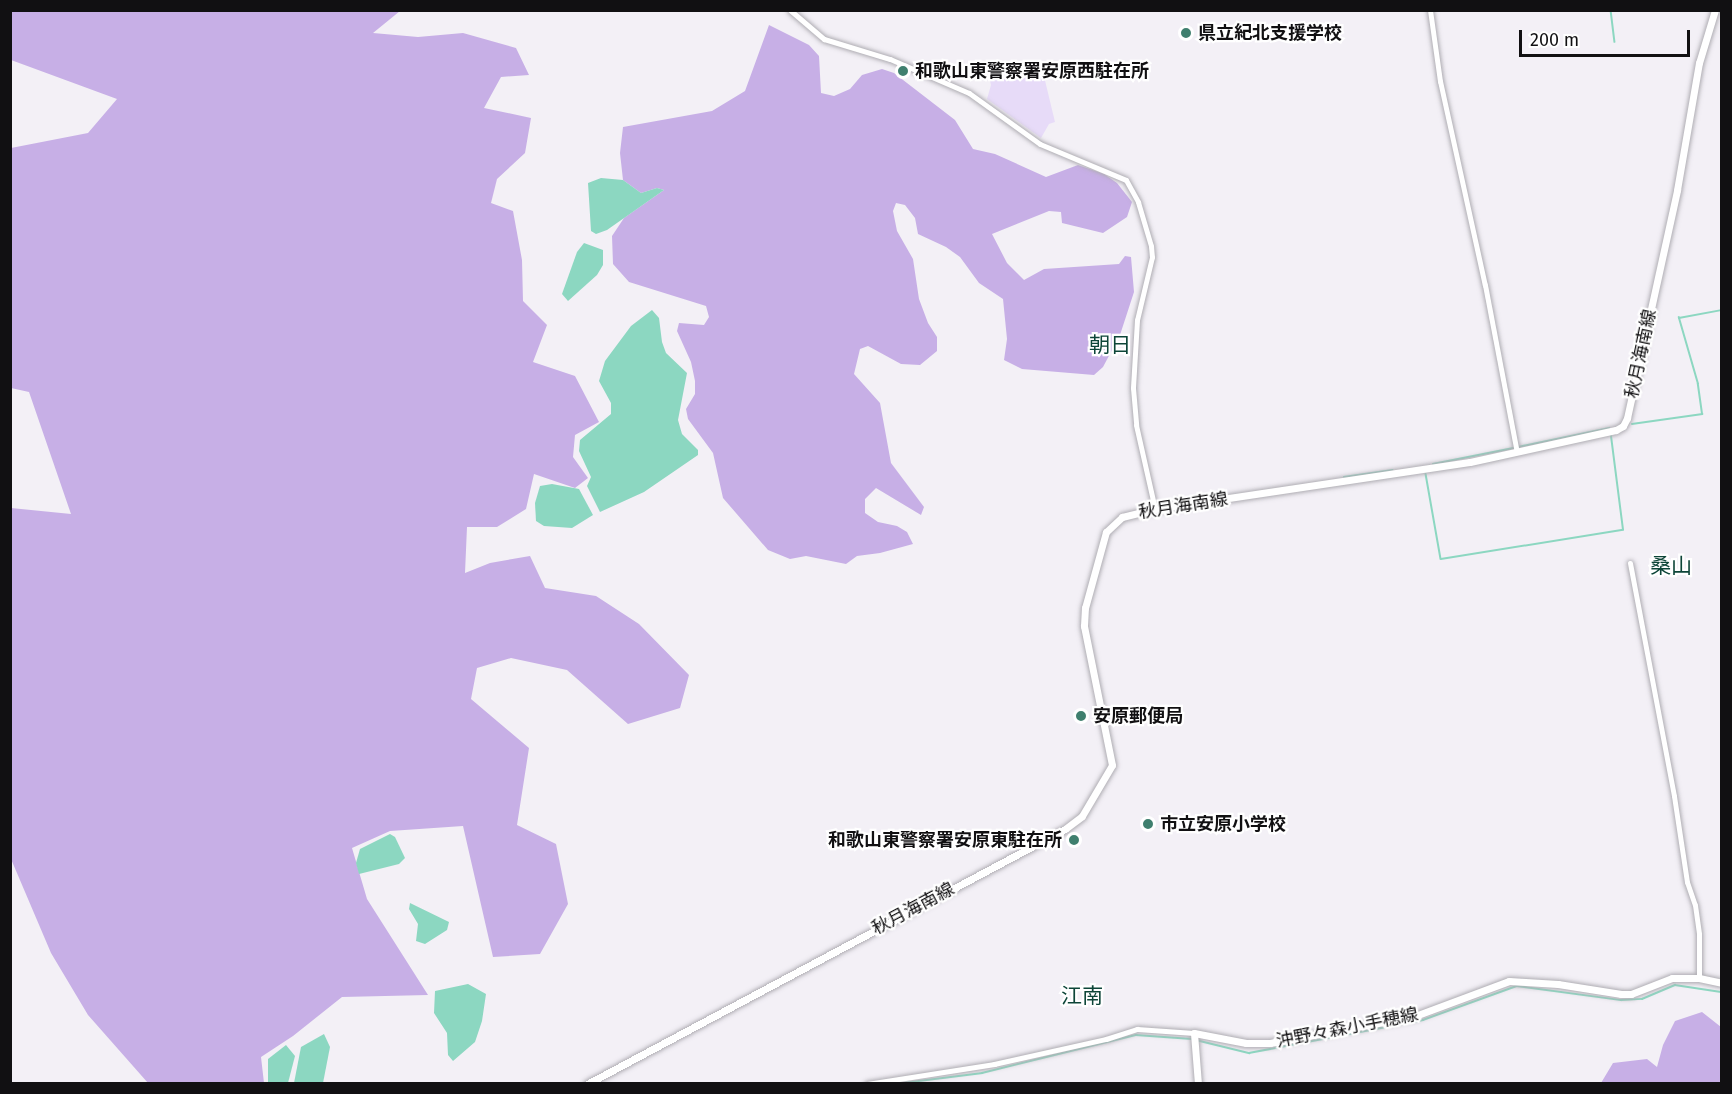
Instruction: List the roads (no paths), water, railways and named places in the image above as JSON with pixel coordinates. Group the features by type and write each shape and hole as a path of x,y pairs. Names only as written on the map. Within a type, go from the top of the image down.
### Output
{"main road":[{"name":"秋月海南線","path":"586,1083 1065,829 1082,816 1112,765 1084,626 1085,608 1106,532 1122,517 1155,509 1428,469 1517,452 1616,430 1623,426 1627,418 1677,190 1695,81 1715,10"},
{"name":"沖野々森小手穂線","path":"1194,1033 1235,1042 1269,1042 1416,1016 1509,981 1558,984 1621,994 1631,993 1672,978 1699,978 1722,983"},
{"path":"1194,1033 1198,1083"}],"street":[{"path":"790,10 824,39 890,59 969,93 1040,144 1126,180 1138,202 1152,256 1137,320 1133,388 1136,425 1155,509"},
{"path":"1430,10 1440,81 1485,285 1517,452"},
{"path":"1630,563 1674,796 1687,882 1695,905 1699,978"},
{"path":"867,1083 994,1064 1106,1039 1137,1029 1194,1033"}],"waterway":[{"path":"1611,10 1615,42"},
{"path":"1632,424 1702,414 1698,384 1679,318 1722,310"},
{"path":"1518,447 1609,428"},
{"path":"1426,474 1441,559 1623,530 1611,436"},
{"path":"1433,464 1514,448"},
{"path":"1344,477 1393,470"},
{"path":"1196,1040 1249,1053 1423,1020 1517,986 1621,1000 1642,999 1675,985 1722,992"},
{"path":"895,1084 982,1073 1136,1035 1192,1039"}],"place":[{"name":"県立紀北支援学校","path":"1186,33"},
{"name":"和歌山東警察署安原西駐在所","path":"903,71"},
{"name":"安原郵便局","path":"1081,716"},
{"name":"市立安原小学校","path":"1148,824"},
{"name":"和歌山東警察署安原東駐在所","path":"1074,840"}],"district":[{"name":"朝日","path":"1110,345"},
{"name":"桑山","path":"1671,566"},
{"name":"江南","path":"1082,996"}]}
